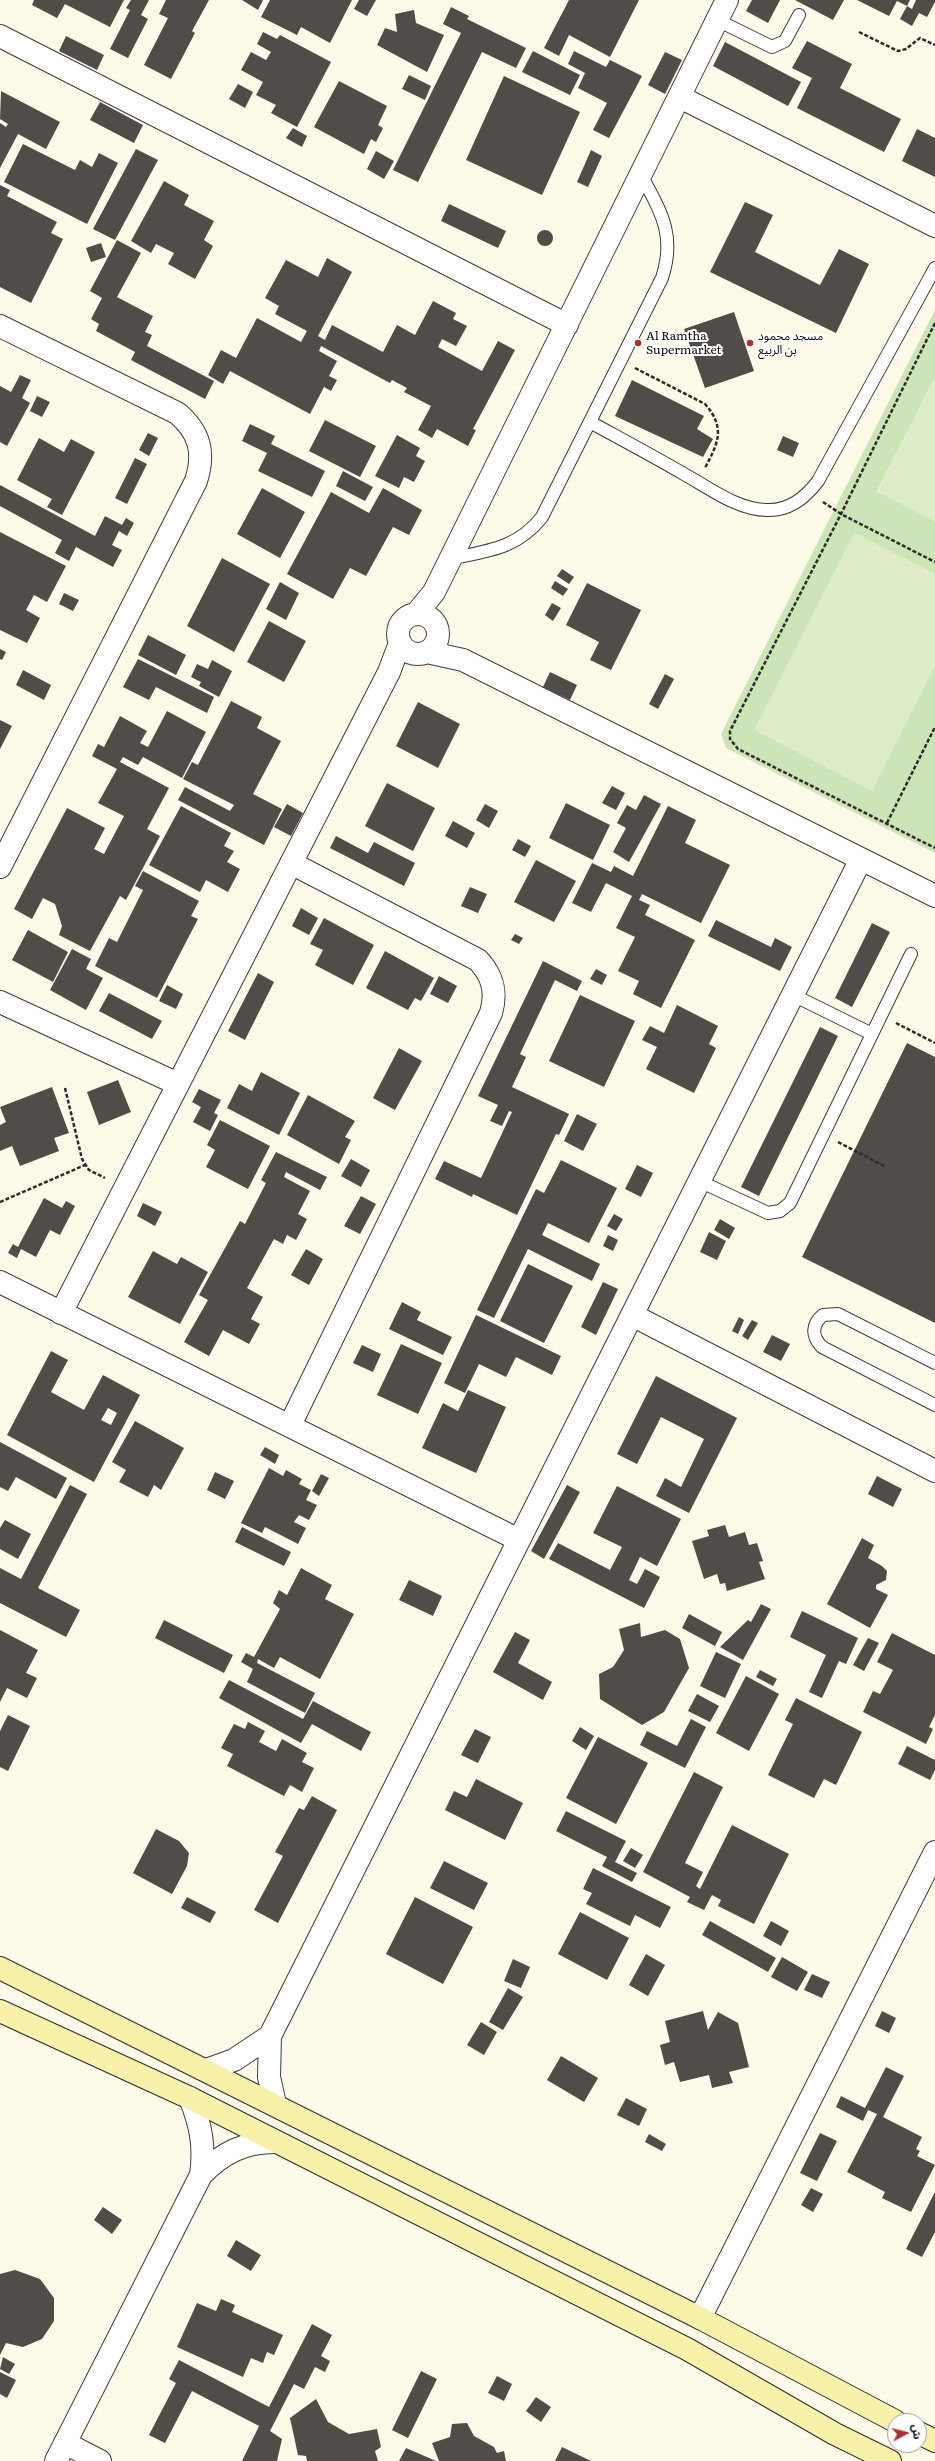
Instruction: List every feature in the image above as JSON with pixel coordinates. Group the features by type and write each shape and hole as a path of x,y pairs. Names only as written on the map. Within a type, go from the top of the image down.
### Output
{"main road":[{"path":"0,1968 275,2104 700,2318 887,2417"},
{"path":"0,2011 190,2098 686,2349 835,2434 890,2461"}],"street":[{"path":"61,1313 389,672 421,636 434,592 449,559 727,0"},
{"path":"0,36 567,324"},
{"path":"680,97 935,226"},
{"path":"0,326 177,413 195,431 202,456 196,481 0,867"},
{"path":"421,636 463,660 935,896"},
{"path":"275,2104 269,2077 270,2036 861,859"},
{"path":"290,1425 488,1020 494,1002 492,978 478,960 291,863"},
{"path":"0,1002 178,1084"},
{"path":"0,1282 519,1540"},
{"path":"632,1315 935,1471"},
{"path":"700,2318 935,1852"},
{"path":"206,2070 234,2060 270,2036"},
{"path":"190,2098 202,2136 201,2175"},
{"path":"100,2461 61,2452 201,2175 212,2163 242,2146 275,2142"}],"lane":[{"path":"717,20 772,47 786,41 800,15"},
{"path":"449,559 503,547 525,536 542,517 662,278 668,251 665,223 641,175"},
{"path":"590,422 739,504 754,509 769,510 783,508 797,502 809,493 818,481 935,268"},
{"path":"699,1181 762,1211 780,1211 790,1203 911,954"},
{"path":"793,995 872,1034"},
{"path":"935,1363 838,1314 823,1315 814,1326 814,1334 822,1347 935,1405"}],"path":[{"path":"858,32 898,51 906,49 920,38 935,45"},
{"path":"935,323 841,514 730,731 730,739 738,749 935,848"},
{"path":"620,361 705,404 713,413 717,424 717,441 697,481"},
{"path":"809,493 841,514 935,562"},
{"path":"887,823 935,727"},
{"path":"881,1015 935,1043"},
{"path":"65,1088 80,1154 84,1165 90,1170 126,1188"},
{"path":"823,1134 884,1166"},
{"path":"0,1202 84,1165"}],"green space":[{"path":"935,310 935,381 933,381 877,491 935,521 935,574 854,533 872,790 935,665 935,853 726,748 721,734"},
{"path":"933,380 935,381 935,521 877,492"},
{"path":"854,533 935,574 935,665 872,791 754,730"}],"building":[{"path":"34,0 124,0 110,27 65,4 57,18 32,5"},
{"path":"131,0 149,0 141,15 148,19 128,58 110,49 130,10 126,8"},
{"path":"166,0 209,0 192,31 195,33 171,79 144,65 168,18 159,14"},
{"path":"242,0 263,0 258,10"},
{"path":"270,0 352,0 330,43 301,27 297,35 261,17"},
{"path":"359,0 376,0 367,16 354,9"},
{"path":"569,0 639,0 610,57 569,35 559,56 544,48"},
{"path":"752,0 780,0 768,23 746,11"},
{"path":"795,0 844,0 833,20"},
{"path":"857,0 910,0 907,6 897,1 889,16"},
{"path":"916,0 935,0 927,17 919,13 912,26 900,19 907,6 912,9"},
{"path":"451,7 469,16 467,19 526,48 516,68 482,52 418,182 393,170 461,33 443,24"},
{"path":"414,10 416,23 444,35 427,72 377,45 385,28 397,32 395,14"},
{"path":"263,32 277,39 280,35 331,62 297,127 271,113 276,105 256,95 263,82 241,70 251,52 266,60 271,52 257,44"},
{"path":"66,36 104,55 97,70 59,51"},
{"path":"807,41 852,64 840,88 901,119 884,152 797,108 812,78 792,68"},
{"path":"725,42 801,82 788,106 713,66"},
{"path":"533,51 580,75 570,95 522,72"},
{"path":"574,51 606,67 610,60 642,76 609,138 593,130 607,103 578,88 585,73 568,64"},
{"path":"665,52 682,60 665,94 648,85"},
{"path":"409,75 431,86 425,100 402,89"},
{"path":"504,76 580,112 542,195 466,160"},
{"path":"339,81 387,106 378,125 383,128 376,142 371,139 364,154 314,127"},
{"path":"238,84 253,92 245,108 229,99"},
{"path":"1,91 60,122 46,149 18,134 0,168 0,123 6,127 8,124 0,119"},
{"path":"100,102 143,125 134,143 90,120"},
{"path":"293,128 307,136 302,147 286,138"},
{"path":"917,129 935,138 935,177 902,161"},
{"path":"23,144 75,170 80,160 92,167 99,153 118,163 87,224 4,182"},
{"path":"136,149 158,160 115,240 93,229"},
{"path":"591,150 602,156 588,187 577,182"},
{"path":"376,151 394,161 384,179 367,169"},
{"path":"164,181 189,195 184,205 214,221 204,240 213,246 195,279 168,264 174,253 156,244 151,253 131,241"},
{"path":"0,185 10,190 7,196 57,222 51,233 63,239 31,303 0,287"},
{"path":"745,202 773,215 755,252 820,285 839,249 869,264 836,333 710,272"},
{"path":"449,204 506,231 498,248 441,221"},
{"path":"542,230 548,230 553,235 551,244 548,246 542,246 537,241 537,235"},
{"path":"117,240 141,253 117,297 153,316 145,332 152,335 147,346 214,381 205,399 131,360 135,352 96,331 99,324 91,319 102,298 90,291"},
{"path":"101,243 106,257 91,262 86,248"},
{"path":"327,258 352,272 318,336 325,340 332,325 383,352 397,325 415,335 433,301 456,313 453,319 467,326 456,346 442,339 438,347 482,371 498,341 515,350 473,429 476,430 468,446 437,429 432,438 418,430 431,406 404,392 407,388 392,380 390,383 321,346 319,351 337,361 329,376 337,380 331,391 324,387 310,414 230,371 223,384 208,375 221,350 236,358 257,318 301,342 307,331 275,314 279,306 265,298 286,260 318,277"},
{"path":"734,312 754,371 705,388 684,329"},
{"path":"20,375 31,380 22,398 30,403 7,446 0,442 0,386 11,392"},
{"path":"632,380 704,416 697,429 713,439 703,457 615,416"},
{"path":"37,396 50,402 42,417 30,411"},
{"path":"325,420 376,446 360,477 309,451"},
{"path":"250,424 275,436 271,444 325,471 312,497 258,471 267,453 242,441"},
{"path":"148,433 158,438 149,456 139,450"},
{"path":"397,435 420,448 416,456 425,461 414,482 404,477 399,488 375,476"},
{"path":"783,436 799,443 793,457 777,450"},
{"path":"39,438 64,452 71,439 95,452 62,515 47,507 52,499 17,480"},
{"path":"135,458 147,464 127,504 115,498"},
{"path":"343,471 373,487 365,501 336,486"},
{"path":"0,485 95,536 105,516 122,525 126,518 134,523 127,536 119,531 112,545 122,550 113,567 76,547 69,561 55,553 62,540 0,506"},
{"path":"262,488 305,512 280,558 237,534"},
{"path":"383,488 422,510 409,535 393,527 366,576 350,568 333,599 287,574 331,492 369,513"},
{"path":"0,532 66,566 47,602 34,595 26,610 40,618 27,643 0,630"},
{"path":"222,558 270,584 234,652 187,626"},
{"path":"562,569 574,577 569,584 557,576"},
{"path":"555,581 568,589 563,596 551,588"},
{"path":"280,582 299,593 286,620 266,609"},
{"path":"587,583 641,610 611,670 590,660 599,642 566,625"},
{"path":"64,593 79,600 73,611 59,604"},
{"path":"552,603 561,608 553,621 545,615"},
{"path":"269,621 306,641 284,682 247,662"},
{"path":"148,635 186,655 176,675 138,655"},
{"path":"0,649 6,652 2,660 0,659"},
{"path":"138,659 214,697 207,713 156,687 149,700 123,687"},
{"path":"212,660 232,671 219,697 199,686 201,682 191,677 197,664 208,669"},
{"path":"23,670 51,685 44,700 16,685"},
{"path":"550,672 577,685 570,700 543,687"},
{"path":"665,674 674,679 658,709 649,704"},
{"path":"231,701 262,717 257,728 281,741 253,794 282,809 264,845 178,800 185,787 230,811 234,805 183,779 192,762 198,765"},
{"path":"418,702 460,724 438,768 396,746"},
{"path":"167,711 206,732 182,778 143,757 138,765 123,757 120,762 169,788 147,829 160,836 126,900 120,896 90,951 59,935 62,926 55,904 43,898 32,919 14,909 67,808 105,828 94,849 104,854 124,816 98,803 117,769 92,756 98,744 104,747 120,716 147,731 140,743 148,747"},
{"path":"0,720 12,726 0,749"},
{"path":"387,783 435,808 413,851 365,826"},
{"path":"612,786 625,793 616,810 602,803"},
{"path":"644,795 661,804 629,862 613,852 626,828 617,823 627,805 636,810"},
{"path":"566,803 610,825 593,860 549,838"},
{"path":"287,804 303,813 291,836 274,827"},
{"path":"485,804 498,811 489,828 476,820"},
{"path":"181,806 231,833 224,846 234,851 227,862 240,869 228,892 206,880 200,892 149,865"},
{"path":"668,806 696,820 685,843 730,865 701,923 642,894 639,900 650,905 645,915 695,940 661,1008 633,994 639,981 618,971 635,937 616,928 632,896 606,883 591,912 572,903 592,863 611,872 614,866 633,876"},
{"path":"453,821 475,833 467,848 445,836"},
{"path":"336,836 368,853 374,842 415,863 404,886 330,848"},
{"path":"518,839 531,846 525,857 512,850"},
{"path":"536,860 576,881 554,922 514,902"},
{"path":"143,871 199,901 191,916 198,919 157,998 95,966 109,938 117,942 143,890 135,886"},
{"path":"470,887 487,894 478,913 461,906"},
{"path":"301,908 318,918 309,935 292,926"},
{"path":"324,918 374,945 353,985 315,965 323,950 310,944"},
{"path":"716,920 771,947 775,938 792,947 780,971 708,936"},
{"path":"872,923 890,932 852,1007 835,998"},
{"path":"28,930 68,952 53,982 12,960"},
{"path":"515,934 523,938 519,944 511,940"},
{"path":"72,949 91,959 86,969 103,978 86,1010 50,990"},
{"path":"385,951 434,978 421,1001 415,998 408,1010 366,988"},
{"path":"543,961 582,981 577,991 555,980 520,1054 526,1057 512,1087 569,1114 559,1135 556,1134 517,1215 473,1194 472,1197 435,1179 444,1161 481,1178 512,1112 509,1111 502,1126 490,1121 498,1105 478,1096"},
{"path":"596,969 607,975 602,985 590,979"},
{"path":"258,973 274,982 245,1040 228,1031"},
{"path":"439,976 457,986 448,1003 430,994"},
{"path":"167,985 183,994 176,1009 159,1001"},
{"path":"109,993 162,1021 152,1039 99,1011"},
{"path":"580,995 635,1021 604,1087 549,1061"},
{"path":"677,1005 718,1026 709,1044 716,1048 694,1093 646,1069 657,1047 642,1040 650,1026 664,1033"},
{"path":"820,1027 838,1036 759,1196 741,1187"},
{"path":"907,1043 935,1057 935,1323 802,1257"},
{"path":"399,1048 422,1061 395,1110 373,1098"},
{"path":"261,1072 300,1093 279,1135 227,1108 239,1084 252,1091"},
{"path":"118,1080 131,1112 99,1125 87,1092"},
{"path":"52,1087 69,1133 54,1138 59,1151 20,1166 12,1146 0,1151 0,1125 6,1122 0,1107"},
{"path":"199,1089 221,1100 214,1113 218,1115 210,1131 193,1122 201,1107 192,1102"},
{"path":"308,1095 355,1121 345,1137 351,1140 339,1164 287,1135"},
{"path":"577,1114 597,1124 583,1151 564,1141"},
{"path":"220,1120 270,1146 248,1189 206,1167 215,1150 207,1145"},
{"path":"276,1152 327,1177 320,1190 286,1172 284,1177 310,1191 298,1214 307,1219 296,1240 287,1235 283,1244 274,1239 247,1288 263,1297 251,1319 260,1324 249,1344 223,1330 209,1356 184,1342 208,1300 199,1295 240,1221 245,1224 266,1183 261,1180"},
{"path":"351,1159 370,1170 361,1187 341,1176"},
{"path":"561,1160 617,1188 589,1243 548,1223 542,1235 600,1264 592,1281 528,1249 494,1318 477,1310 536,1189 544,1193"},
{"path":"637,1165 653,1173 641,1197 625,1189"},
{"path":"361,1196 376,1204 360,1234 344,1226"},
{"path":"44,1198 62,1208 66,1201 75,1206 60,1235 50,1230 36,1257 21,1249 17,1258 8,1253 13,1244 18,1247"},
{"path":"143,1203 162,1212 155,1226 137,1216"},
{"path":"614,1214 623,1219 616,1231 607,1226"},
{"path":"720,1219 735,1228 729,1239 714,1230"},
{"path":"709,1232 726,1241 717,1260 700,1252"},
{"path":"608,1235 618,1240 613,1251 603,1246"},
{"path":"306,1249 323,1259 309,1285 291,1275"},
{"path":"153,1251 177,1264 181,1257 208,1272 180,1324 128,1297"},
{"path":"528,1264 573,1286 544,1343 500,1321"},
{"path":"603,1282 618,1289 596,1335 581,1327"},
{"path":"402,1302 421,1312 417,1320 452,1337 443,1355 389,1329"},
{"path":"476,1315 561,1356 552,1375 516,1357 506,1377 479,1364 465,1393 444,1383"},
{"path":"739,1317 744,1320 738,1334 732,1331"},
{"path":"752,1320 758,1323 748,1340 742,1336"},
{"path":"772,1335 790,1344 781,1361 763,1352"},
{"path":"401,1344 442,1363 418,1414 377,1395"},
{"path":"362,1345 381,1354 373,1372 353,1363"},
{"path":"51,1351 68,1360 51,1392 84,1410 103,1375 140,1395 94,1482 7,1435","holes":["108,1408 117,1413 111,1425 101,1420"]},
{"path":"656,1376 737,1418 689,1513 656,1496 665,1478 681,1487 704,1439 661,1417 637,1464 617,1454"},
{"path":"468,1390 506,1407 476,1473 422,1448 443,1403 458,1411"},
{"path":"135,1421 184,1448 161,1490 154,1485 148,1497 119,1482 126,1470 112,1462"},
{"path":"0,1442 67,1478 56,1499 16,1477 8,1491 0,1487"},
{"path":"265,1447 279,1455 275,1464 260,1455"},
{"path":"269,1468 283,1476 286,1470 302,1479 299,1484 311,1490 306,1500 317,1505 309,1520 299,1515 294,1522 306,1528 298,1544 265,1527 262,1533 241,1523"},
{"path":"215,1472 234,1481 225,1499 207,1490"},
{"path":"321,1474 329,1478 319,1496 312,1491"},
{"path":"877,1476 902,1489 893,1507 868,1494"},
{"path":"70,1485 87,1494 38,1588 80,1610 66,1637 0,1603 0,1568 21,1579"},
{"path":"567,1485 580,1492 544,1559 531,1551"},
{"path":"617,1486 681,1519 657,1566 640,1557 629,1580 637,1584 645,1569 660,1577 644,1608 549,1559 558,1543 610,1570 622,1547 593,1533"},
{"path":"5,1520 31,1534 18,1559 0,1549 0,1528"},
{"path":"725,1525 729,1537 745,1532 749,1545 757,1543 763,1561 759,1562 765,1579 727,1591 725,1583 720,1584 717,1574 704,1579 692,1541 709,1536 707,1530"},
{"path":"242,1527 291,1552 284,1566 235,1542"},
{"path":"862,1538 874,1545 868,1558 882,1566 887,1571 886,1580 876,1585 876,1589 888,1595 870,1628 827,1604"},
{"path":"301,1568 332,1585 325,1599 354,1614 320,1679 280,1657 274,1668 258,1659 257,1663 315,1693 305,1713 247,1682 253,1669 241,1662 246,1653 254,1657 280,1609 273,1603 279,1590 287,1595"},
{"path":"409,1580 442,1596 433,1616 399,1600"},
{"path":"761,1604 771,1609 743,1660 720,1647 748,1620 751,1622"},
{"path":"802,1611 858,1638 846,1664 839,1661 822,1698 809,1692 826,1655 790,1637"},
{"path":"689,1614 722,1632 715,1646 682,1628"},
{"path":"164,1620 233,1655 224,1673 155,1638"},
{"path":"640,1623 641,1637 665,1630 680,1639 689,1668 664,1712 642,1725 600,1699 599,1674 613,1667 624,1650 619,1629"},
{"path":"0,1630 38,1650 26,1673 37,1678 27,1698 7,1688 0,1702"},
{"path":"515,1632 530,1640 518,1663 552,1682 543,1700 493,1672"},
{"path":"892,1633 935,1655 935,1715 929,1727 933,1729 926,1744 863,1712 873,1691 880,1694 893,1670 877,1662"},
{"path":"868,1638 879,1643 864,1671 853,1665"},
{"path":"716,1652 741,1664 725,1698 700,1686"},
{"path":"760,1670 777,1679 773,1686 756,1677"},
{"path":"746,1676 779,1694 749,1751 716,1733"},
{"path":"229,1680 303,1719 313,1701 371,1732 361,1751 312,1724 301,1743 219,1698"},
{"path":"697,1694 719,1706 710,1722 688,1711"},
{"path":"796,1698 862,1732 836,1785 824,1779 814,1798 768,1775 793,1724 785,1720"},
{"path":"8,1715 30,1726 8,1771 0,1767 0,1731"},
{"path":"691,1719 706,1727 685,1768 640,1745 647,1731 677,1746"},
{"path":"248,1722 265,1731 259,1742 276,1751 282,1739 307,1753 302,1762 314,1768 302,1792 290,1785 284,1796 227,1766 233,1754 221,1748 234,1724 245,1729"},
{"path":"580,1727 594,1736 586,1750 572,1741"},
{"path":"475,1729 491,1737 478,1763 461,1755"},
{"path":"598,1737 648,1763 616,1824 566,1798"},
{"path":"907,1746 935,1760 935,1770 930,1780 898,1764"},
{"path":"694,1772 723,1787 685,1863 703,1872 696,1886 700,1889 732,1825 789,1854 754,1924 718,1906 721,1900 712,1895 704,1910 687,1902 690,1897 643,1872"},
{"path":"476,1779 523,1803 505,1840 445,1810 454,1791 467,1797"},
{"path":"312,1796 337,1810 278,1923 254,1910 283,1856 275,1852 299,1808 304,1810"},
{"path":"566,1811 626,1841 615,1862 637,1873 632,1882 602,1866 607,1857 556,1831"},
{"path":"156,1829 179,1841 189,1853 187,1866 172,1894 133,1873"},
{"path":"631,1848 643,1855 635,1868 623,1861"},
{"path":"444,1861 488,1883 474,1910 430,1888"},
{"path":"593,1868 671,1907 660,1928 635,1915 630,1926 586,1904 592,1893 583,1889"},
{"path":"187,1897 216,1912 210,1923 181,1908"},
{"path":"415,1897 473,1927 443,1984 386,1954"},
{"path":"580,1912 629,1938 607,1980 558,1954"},
{"path":"710,1921 776,1958 768,1972 702,1935"},
{"path":"771,1921 789,1931 781,1946 763,1936"},
{"path":"646,1954 665,1965 648,1996 629,1985"},
{"path":"782,1957 808,1972 797,1991 771,1977"},
{"path":"513,1959 530,1967 521,1988 504,1981"},
{"path":"812,1974 830,1982 822,1998 804,1990"},
{"path":"508,1988 523,1997 503,2030 489,2022"},
{"path":"703,2011 708,2030 718,2012 738,2023 749,2067 729,2072 733,2083 712,2088 709,2075 680,2082 674,2062 665,2065 660,2045 670,2042 665,2021"},
{"path":"882,2011 896,2018 889,2033 875,2026"},
{"path":"481,2022 497,2032 484,2055 467,2045"},
{"path":"561,2056 598,2078 584,2102 547,2080"},
{"path":"886,2067 904,2076 883,2117 922,2137 916,2149 920,2151 917,2156 935,2165 911,2212 882,2198 885,2192 847,2172 877,2114 868,2110 863,2121 836,2107 841,2096 865,2108"},
{"path":"626,2098 647,2109 639,2126 617,2115"},
{"path":"820,2133 837,2141 817,2181 800,2173"},
{"path":"649,2134 666,2144 662,2151 645,2142"},
{"path":"811,2188 823,2194 813,2212 801,2205"},
{"path":"935,2192 935,2232 922,2257 906,2249"},
{"path":"103,2207 122,2220 112,2234 94,2220"},
{"path":"236,2240 261,2255 251,2271 227,2256"},
{"path":"15,2270 40,2279 54,2298 54,2321 42,2339 23,2347 6,2343 0,2355 0,2274"},
{"path":"221,2299 235,2305 232,2312 283,2335 274,2355 267,2352 263,2363 251,2358 243,2377 177,2347 197,2303 216,2311"},
{"path":"312,2324 332,2335 321,2356 330,2361 325,2372 315,2367 304,2389 294,2384 270,2431 282,2439 277,2461 242,2461 259,2426 192,2391 165,2443 149,2435 176,2383 169,2379 179,2360 269,2407"},
{"path":"3,2357 15,2364 9,2374 0,2369"},
{"path":"421,2371 437,2379 408,2438 392,2430"},
{"path":"0,2372 16,2380 7,2398 0,2394"},
{"path":"497,2376 512,2384 504,2401 488,2393"},
{"path":"536,2397 551,2407 541,2422 526,2411"},
{"path":"316,2399 328,2422 349,2434 377,2429 381,2447 375,2451 378,2461 307,2461 306,2456 298,2455 290,2418"},
{"path":"467,2423 474,2436 494,2447 497,2453 504,2451 506,2461 439,2461 432,2443 450,2437 452,2424"},
{"path":"562,2447 591,2461 555,2461"},
{"path":"406,2448 436,2461 399,2461"}],"place":[{"name":"Al Ramtha Supermarket","path":"638,343"},
{"name":"مسجد محمود بن الربيع","path":"750,343"}]}
